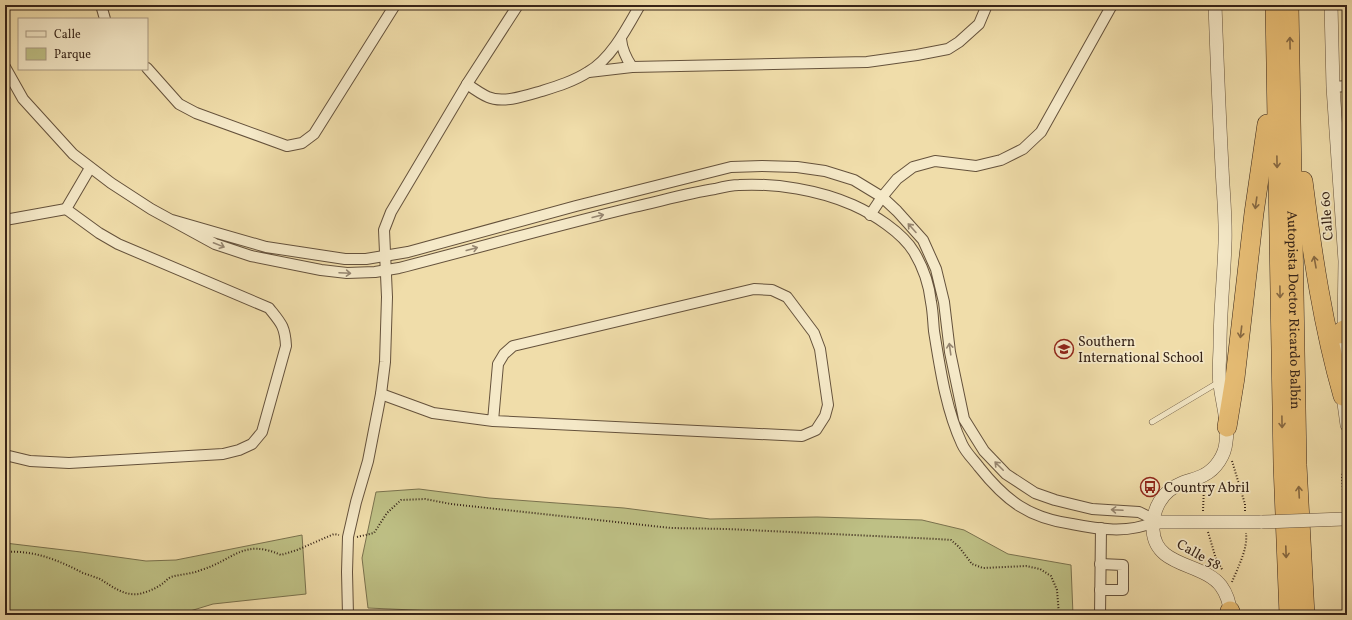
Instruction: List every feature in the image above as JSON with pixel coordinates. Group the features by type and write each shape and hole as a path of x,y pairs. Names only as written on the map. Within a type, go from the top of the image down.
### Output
{"highway":[{"name":"Autopista Doctor Ricardo Balbín","path":"1274,5 1283,464 1289,615"},
{"name":"Autopista Doctor Ricardo Balbín","path":"1289,5 1297,465 1305,615"},
{"path":"1227,435 1228,380 1275,68"},
{"path":"1290,82 1308,225 1336,332 1333,360 1343,396"}],"street":[{"path":"101,5 105,18"},
{"path":"148,69 179,104 196,113 287,146 302,143 314,134 395,5"},
{"path":"348,615 348,537 368,461 381,394 386,328 384,230 391,212 467,84 518,5"},
{"path":"467,84 490,98 507,99 524,97 568,82 589,72 608,54 621,38 640,5"},
{"path":"589,72 632,67 867,62 917,55 948,49 959,42 979,24 987,5"},
{"path":"870,215 882,197 897,179 913,167 935,161 976,166 1001,160 1023,149 1041,132 1112,5"},
{"path":"1215,5 1225,242 1220,320 1228,380"},
{"name":"Calle 60","path":"1332,5 1333,87 1346,261 1336,332"},
{"path":"621,38 622,47 626,58 632,67"},
{"path":"5,67 23,100 73,154 90,168 146,206 215,244 251,256 302,267 346,273 399,268 593,217 700,191 738,185 777,186 823,194 855,206 888,225 913,250 925,274 931,300 934,328 950,410 963,446 991,482 1020,507 1036,515 1056,522 1095,528 1122,529 1139,527 1153,522 1262,522 1345,516"},
{"path":"1333,87 1347,86"},
{"path":"172,220 266,247 302,254 366,260 408,252 583,204 731,167 797,167 825,171 854,180 882,197 923,240 936,269 944,302 950,352 964,419 984,451 1006,474 1035,493 1055,500 1092,509 1140,512 1153,522"},
{"path":"66,209 90,168"},
{"path":"5,220 66,209 118,244 269,308 281,322 285,332 286,346 262,432 252,444 239,450 223,454 69,463 30,461 5,455"},
{"path":"381,394 433,412 493,421 802,436 816,430 825,416 828,405 820,349 814,332 787,297 772,290 754,289 512,346 504,354 498,364 493,421"},
{"path":"1343,396 1347,425"},
{"path":"1153,522 1157,505 1168,491 1182,483 1205,475 1216,466 1224,451 1227,435"},
{"path":"1092,509 1100,564 1100,615"},
{"name":"Calle 58","path":"1153,522 1154,538 1162,552 1175,561 1205,574 1217,582 1226,595 1231,614"},
{"path":"1100,564 1123,565 1123,590 1100,590"}],"lane":[{"path":"1152,422 1228,380"}],"path":[{"path":"1227,435 1246,504"},
{"path":"1345,516 1342,476 1347,458"},
{"path":"1203,514 1205,475"},
{"path":"5,552 20,551 58,560 100,579 125,594 138,594 149,591 170,577 202,570 245,550 261,548 281,555 297,550 334,534 348,537 362,537 374,534 387,513 401,500 425,499 451,504 671,528 727,529 937,538 951,540 959,547 972,564 983,568 1026,566 1040,569 1051,576 1057,590 1059,615"},
{"path":"1206,527 1216,559 1223,573"},
{"path":"1227,578 1231,583 1240,563 1246,537"}],"green space":[{"path":"419,489 489,498 624,508 710,519 817,517 922,520 964,530 1008,554 1071,565 1073,615 477,615 458,612 368,608 362,558 376,492"},
{"path":"302,535 306,594 213,604 177,615 5,615 5,543 146,561 176,560"}],"place":[{"name":"Southern International School","path":"1064,349"},
{"name":"Country Abril","path":"1150,487"}]}
